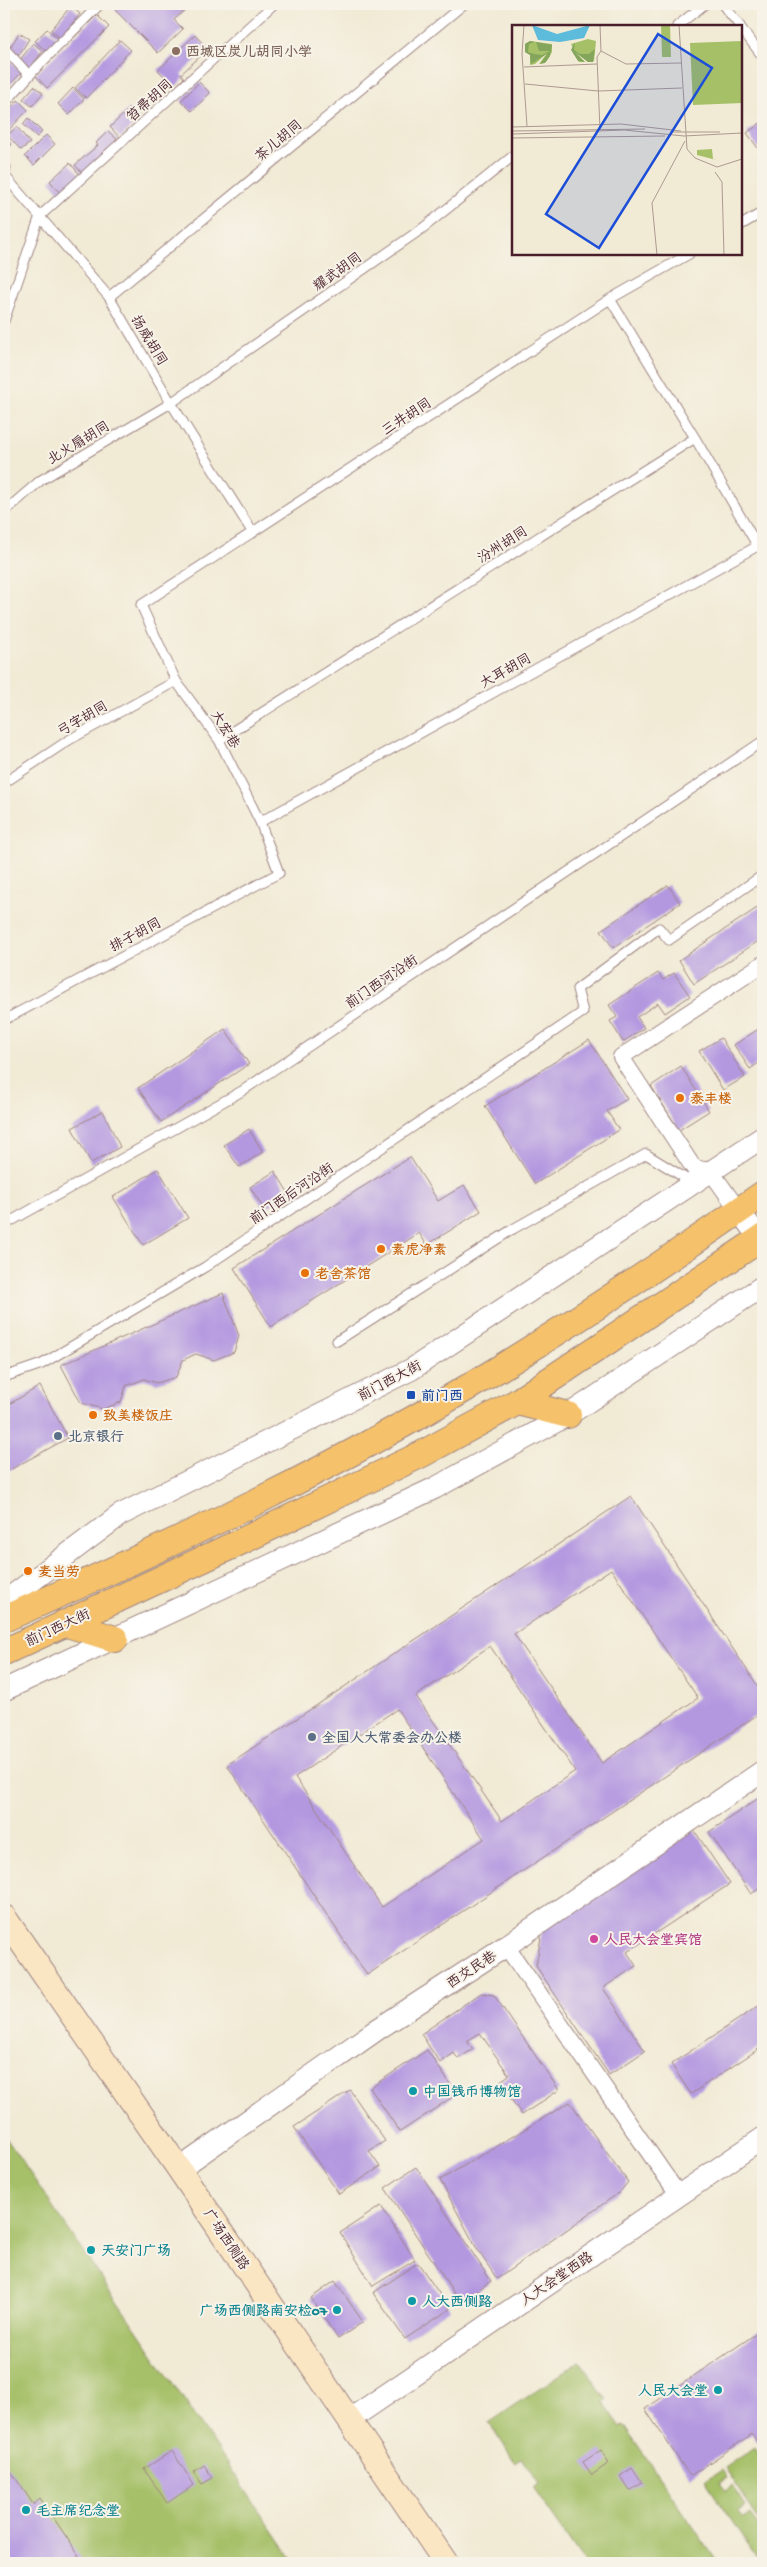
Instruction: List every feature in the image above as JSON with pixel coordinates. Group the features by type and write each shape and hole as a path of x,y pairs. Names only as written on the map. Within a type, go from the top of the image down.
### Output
{"main road":[{"name":"前门西大街","path":"4,1618 132,1562 314,1472 429,1409 500,1368 763,1194"},
{"name":"前门西大街","path":"4,1652 422,1454 517,1402 762,1240"},
{"path":"517,1402 568,1416"},
{"path":"64,1623 115,1639"},
{"name":"广场西侧路","path":"4,1917 179,2168 446,2563"}],"street":[{"path":"762,1240 739,1211 693,1167 621,1057 763,964"},
{"name":"前门西大街","path":"4,1602 120,1515 412,1369 704,1179 763,1137"},
{"path":"4,1690 436,1488 568,1416 763,1286"},
{"name":"西交民巷","path":"179,2168 378,2029 506,1946 763,1771"},
{"path":"506,1946 678,2194"},
{"name":"人大会堂西路","path":"349,2420 678,2194 763,2138"}],"lane":[{"path":"4,104 29,75 100,4"},
{"name":"笤帚胡同","path":"40,216 274,4"},
{"name":"茶儿胡同","path":"109,297 464,4"},
{"path":"678,25 705,4"},
{"path":"722,4 738,25"},
{"path":"742,30 763,57"},
{"path":"4,48 29,75"},
{"name":"耀武胡同","path":"171,403 423,228 512,157"},
{"path":"4,163 6,168 4,174"},
{"name":"扬威胡同","path":"4,174 109,297 171,403 253,533"},
{"path":"742,224 763,212"},
{"path":"4,321 40,216"},
{"name":"三井胡同","path":"141,605 610,298 687,255"},
{"path":"610,298 760,544"},
{"name":"北火扇胡同","path":"4,512 41,480 171,403"},
{"name":"汾州胡同","path":"219,740 695,438"},
{"name":"大耳胡同","path":"260,822 760,544"},
{"name":"大宏巷","path":"141,605 176,681 219,740 260,822 279,873"},
{"name":"弓字胡同","path":"4,783 69,740 176,681"},
{"name":"前门西河沿街","path":"4,1225 242,1091 763,742"},
{"name":"排子胡同","path":"4,1020 279,873"},
{"name":"前门西后河沿街","path":"4,1377 42,1364 205,1267 582,1012 577,989 659,928 669,940 763,875"},
{"path":"337,1341 513,1229 646,1154 704,1179"}],"green space":[{"path":"4,2135 295,2563 4,2563"},
{"path":"580,2361 607,2400 604,2403 621,2427 624,2425 718,2563 585,2563 533,2487 539,2483 522,2458 516,2463 489,2423"},
{"path":"754,2448 763,2462 763,2525 725,2468"},
{"path":"722,2470 727,2478 719,2483 725,2491 733,2486 746,2506 738,2512 743,2518 751,2513 763,2531 763,2534 757,2539 763,2546 763,2563 760,2563 705,2481"}],"building":[{"path":"122,4 191,4 174,20 183,29 158,53 115,10"},
{"path":"71,6 80,14 60,38 51,30"},
{"path":"97,15 109,27 47,88 35,75"},
{"path":"47,29 58,39 46,51 35,41"},
{"path":"19,33 29,39 19,55 9,49"},
{"path":"195,35 208,49 181,74 184,78 175,87 158,70"},
{"path":"120,40 131,50 86,98 75,88"},
{"path":"33,43 43,51 30,68 20,60"},
{"path":"11,61 22,72 4,91 4,69"},
{"path":"199,82 210,93 192,111 181,101"},
{"path":"34,86 43,93 32,106 23,99"},
{"path":"73,88 84,99 69,115 58,104"},
{"path":"18,100 28,110 6,133 4,115"},
{"path":"129,109 139,119 120,138 110,127"},
{"path":"28,118 42,132 37,137 23,124"},
{"path":"763,121 763,155 747,133"},
{"path":"17,127 30,143 21,150 7,135"},
{"path":"108,131 119,141 83,174 75,165 98,145 96,143"},
{"path":"4,135 11,145 4,150"},
{"path":"46,135 55,144 34,165 25,156"},
{"path":"70,163 81,176 61,194 50,181"},
{"path":"668,885 680,903 613,948 601,930"},
{"path":"763,904 763,938 694,984 679,960"},
{"path":"658,973 663,980 674,973 690,996 665,1013 658,1003 637,1017 644,1028 623,1042 610,1021 617,1017 609,1005"},
{"path":"763,1026 763,1060 750,1069 734,1045"},
{"path":"225,1029 249,1064 161,1122 138,1088"},
{"path":"721,1038 745,1077 723,1090 699,1051"},
{"path":"589,1040 627,1099 607,1111 619,1130 535,1184 485,1106"},
{"name":"泰丰楼","path":"681,1066 709,1111 679,1130 651,1086"},
{"path":"103,1111 120,1147 91,1163 72,1128"},
{"path":"249,1129 263,1152 239,1167 224,1145"},
{"path":"410,1157 438,1201 464,1185 481,1211 427,1245 419,1233 271,1327 234,1268"},
{"path":"158,1169 188,1218 143,1245 113,1197"},
{"path":"275,1171 289,1194 264,1209 250,1187"},
{"path":"223,1293 239,1336 234,1352 214,1360 196,1354 183,1360 176,1377 157,1383 144,1379 126,1386 121,1402 103,1409 81,1403 61,1365"},
{"path":"40,1386 68,1438 4,1473 4,1407"},
{"name":"全国人大常委会办公楼","path":"631,1496 763,1694 763,1711 367,1975 227,1765","holes":["611,1569 698,1698 602,1763 514,1634","490,1646 575,1771 502,1821 416,1696","397,1709 484,1839 382,1907 295,1777"]},
{"path":"763,1795 763,1886 751,1894 709,1832"},
{"name":"人民大会堂宾馆","path":"692,1827 730,1884 627,1952 636,1966 603,1988 645,2051 609,2075 536,1966 543,1926"},
{"path":"481,1993 494,1995 559,2090 522,2115 499,2082 509,2075 480,2033 467,2041 473,2049 458,2059 454,2053 440,2063 421,2034"},
{"path":"763,2003 763,2046 691,2094 671,2064"},
{"name":"中国钱币博物馆","path":"427,2050 457,2094 400,2132 370,2088"},
{"path":"350,2090 385,2141 369,2151 380,2167 339,2194 294,2127"},
{"path":"570,2102 628,2182 620,2192 497,2279 477,2249 440,2180"},
{"path":"416,2167 491,2281 460,2302 385,2188"},
{"path":"381,2206 415,2260 373,2286 340,2233"},
{"name":"人大西侧路","path":"418,2263 450,2309 405,2339 373,2293"},
{"name":"广场西侧路南安检07","path":"335,2281 363,2322 338,2339 311,2298"},
{"name":"人民大会堂","path":"763,2329 763,2451 752,2434 690,2476 645,2409"},
{"path":"601,2450 609,2463 592,2475 583,2462"},
{"path":"172,2451 194,2485 167,2503 144,2469"},
{"name":"毛主席纪念堂","path":"4,2461 33,2504 40,2498 84,2563 4,2563"},
{"path":"204,2465 213,2478 202,2484 194,2472"},
{"path":"632,2468 642,2483 630,2491 620,2476"}],"place":[{"name":"西城区炭儿胡同小学","path":"176,51"},
{"name":"泰丰楼","path":"680,1098"},
{"name":"素虎净素","path":"381,1249"},
{"name":"老舍茶馆","path":"305,1273"},
{"name":"前门西","path":"411,1395"},
{"name":"致美楼饭庄","path":"93,1415"},
{"name":"北京银行","path":"58,1436"},
{"name":"麦当劳","path":"28,1571"},
{"name":"全国人大常委会办公楼","path":"312,1737"},
{"name":"人民大会堂宾馆","path":"594,1939"},
{"name":"中国钱币博物馆","path":"413,2091"},
{"name":"天安门广场","path":"91,2250"},
{"name":"人大西侧路","path":"412,2301"},
{"name":"广场西侧路南安检07","path":"337,2310"},
{"name":"人民大会堂","path":"718,2390"},
{"name":"毛主席纪念堂","path":"26,2510"}]}
